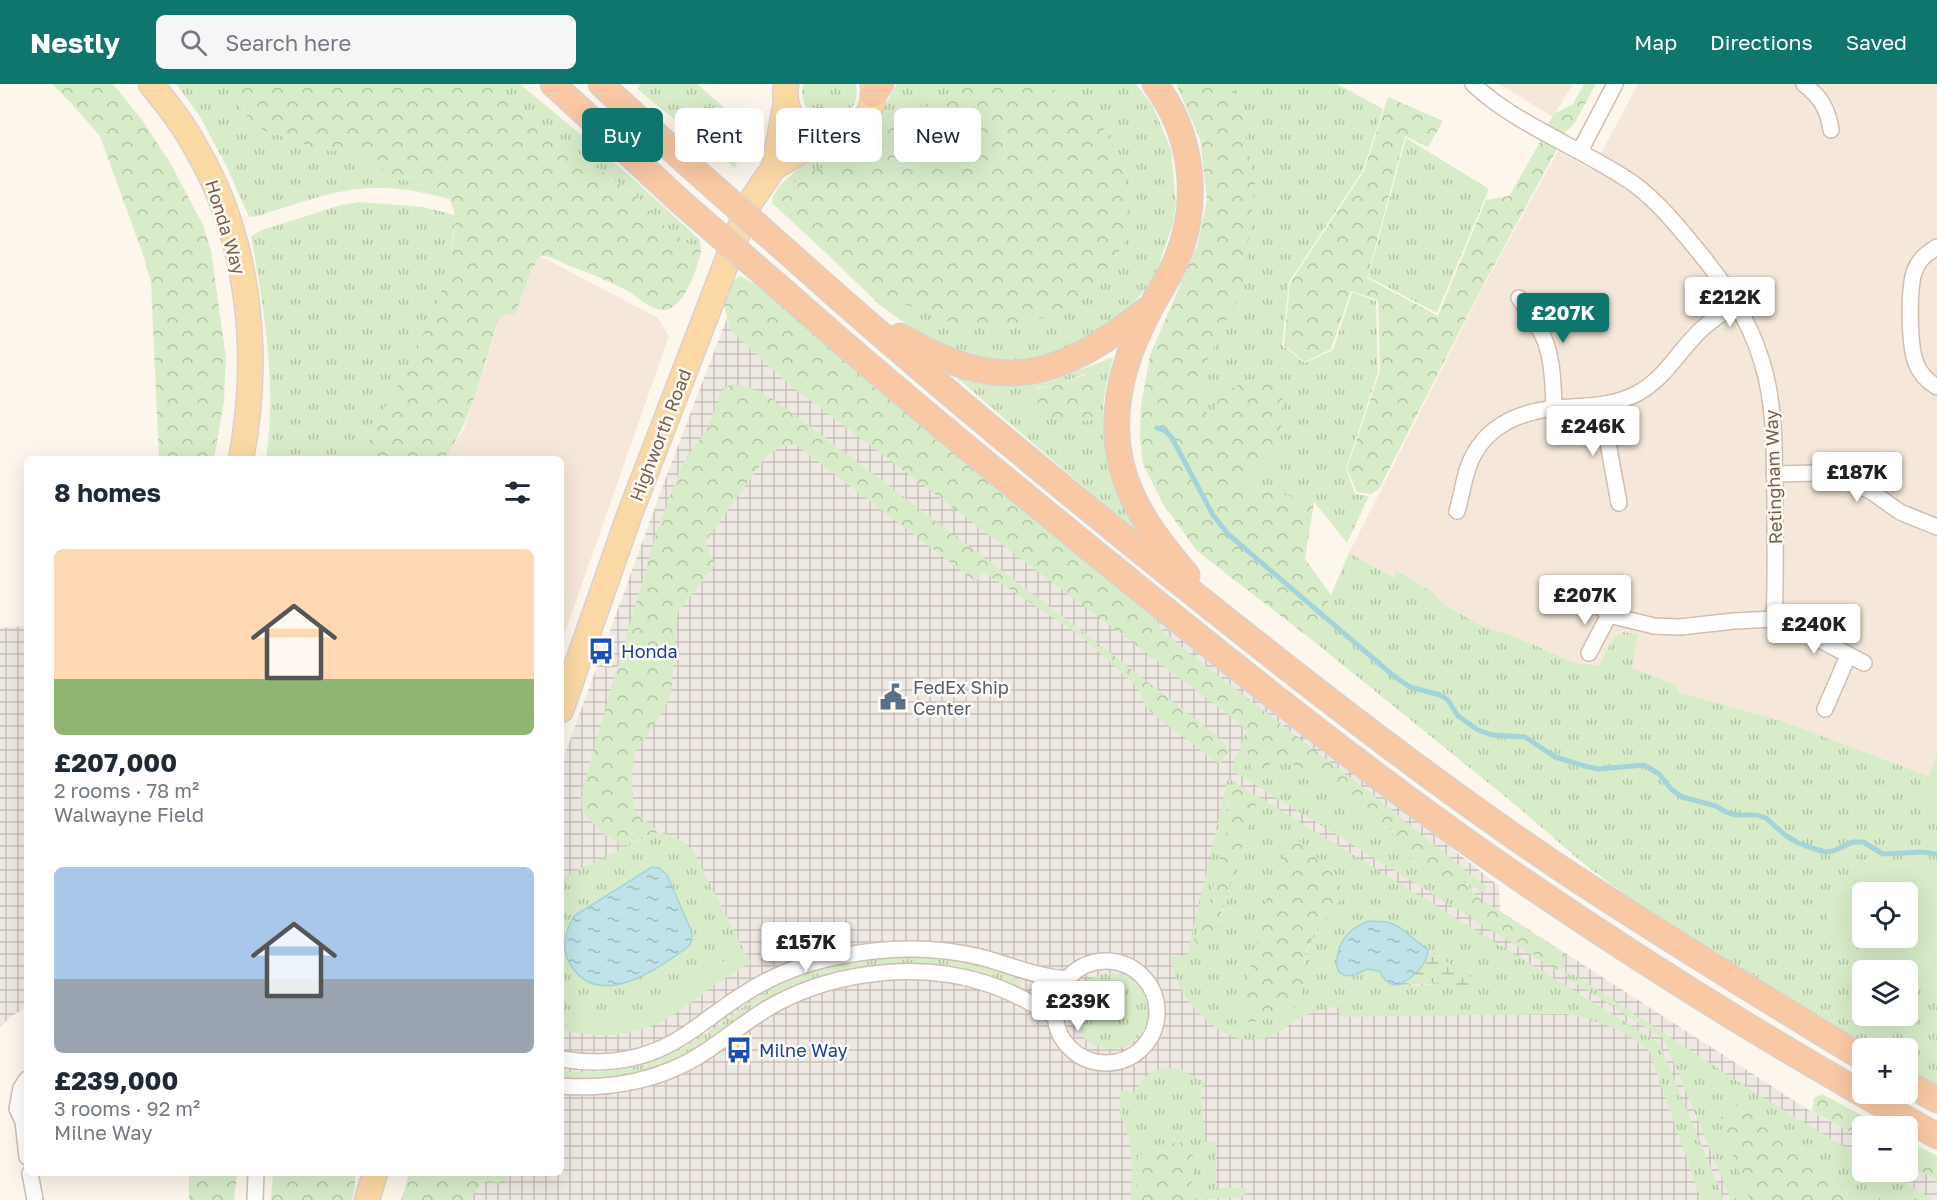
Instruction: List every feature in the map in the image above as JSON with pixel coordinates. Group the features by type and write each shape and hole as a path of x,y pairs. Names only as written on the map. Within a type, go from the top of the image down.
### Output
{"highway":[{"path":"553,84 683,204 855,354 1198,637 1328,739 1462,837 1659,970 1857,1092 1937,1136"},
{"path":"601,84 846,305 1048,476 1219,614 1394,750 1567,872 1852,1051"},
{"path":"1155,84 1172,111 1184,143 1191,195 1186,232 1177,260 1150,307 1131,352 1120,388 1117,421 1120,458 1131,493 1149,526 1219,614"},
{"path":"846,305 935,355 973,369 1003,374 1043,370 1070,361 1108,338 1150,307"},
{"path":"1918,1090 1937,1100"}],"main road":[{"name":"Honda Way","path":"151,84 197,148 220,197 235,245 246,301 250,366 248,413 241,456"},
{"name":"Highworth Road","path":"870,108 876,88"},
{"name":"Highworth Road","path":"564,701 629,516 740,225 754,196 774,167 786,93"},
{"path":"786,93 791,108"},
{"name":"Highworth Road","path":"774,167 783,162"},
{"path":"368,1200 374,1176"}],"street":[{"path":"1580,151 1615,84"},
{"path":"1804,84 1825,106 1831,130"},
{"name":"Retingham Way","path":"1475,85 1483,94 1636,186 1664,211 1717,275 1749,327 1763,363 1772,414 1774,619"},
{"path":"1937,247 1927,253 1915,270 1911,298 1915,361 1924,378 1937,387"},
{"path":"1519,298 1543,336 1552,382 1554,408"},
{"path":"1457,511 1474,455 1491,433 1516,417 1554,408 1601,405 1628,398 1651,385 1705,326 1736,304"},
{"path":"1601,405 1619,503"},
{"path":"1774,474 1814,473 1846,479 1872,492 1900,512 1937,527"},
{"path":"1594,601 1610,615 1642,624 1667,627 1774,619 1794,626 1864,663"},
{"path":"1589,653 1610,615"},
{"path":"1824,709 1848,656"},
{"path":"564,1059 610,1061 642,1056 689,1033 763,983 811,963 868,951 911,948 960,953 1004,964 1038,976 1068,979"},
{"path":"1109,962 1129,967 1144,979 1153,992 1157,1007 1154,1028 1148,1041 1134,1055 1117,1062 1101,1063 1079,1055 1067,1045 1059,1031 1055,1016 1060,990 1068,979 1078,970 1096,963 1109,962"},
{"path":"564,1086 611,1085 666,1072 703,1053 782,1000 823,984 865,975 933,974 983,982 1019,996 1055,1016"},
{"path":"24,1084 17,1109 24,1117"},
{"path":"31,1176 35,1200"},
{"path":"255,1200 256,1176"}],"shaded area":[{"path":"1499,84 1573,84 1553,117"},
{"path":"1638,84 1937,84 1937,754 1929,776 1781,721 1677,692 1677,686 1632,668 1638,635 1614,637 1599,665 1578,664 1518,638 1478,624 1445,605 1434,593 1398,570 1393,577 1349,553 1481,291 1558,151 1592,170"},
{"path":"540,256 658,318 669,336 564,635 564,456 446,456 463,431 499,318 505,314 515,313 531,271"},
{"path":"741,282 1499,886 1500,911 1807,1109 1852,1133 1852,1182 1918,1182 1918,1170 1937,1180 1937,1200 401,1200 410,1176 564,1176 564,757 669,469"},
{"path":"24,626 24,1009 10,1017 0,1027 0,628"}],"green space":[{"path":"52,84 113,84 143,121 172,166 203,225 211,251 226,358 224,401 215,456 159,456 151,283 145,260 100,136"},
{"path":"176,84 226,84 245,114 264,131 290,138 318,150 355,151 417,184 442,189 450,199 404,189 361,189 331,194 249,217 226,165 199,115"},
{"path":"226,84 499,84 518,111 538,122 582,157 582,162 589,162 621,185 640,200 657,220 701,251 697,267 677,304 670,309 663,310 648,305 626,290 599,277 552,258 540,256 531,271 515,314 505,314 499,318 470,409 446,456 358,456 371,438 383,411 412,362 439,298 451,262 455,215 450,199 442,189 409,182 389,174 363,154 355,151 318,150 290,138 264,131 245,114"},
{"path":"499,84 520,84 582,136 582,157 538,122 518,111"},
{"path":"641,84 697,84 725,108 675,108 675,120 637,89"},
{"path":"803,84 856,84 856,99 851,108 808,108 803,99"},
{"path":"897,84 971,84 918,108 894,108 894,126 882,136 882,111"},
{"path":"971,84 1042,84 1081,103 1099,121 1118,156 1127,189 1131,218 1124,243 1105,274 1084,298 1043,318 998,331 952,323 886,296 828,255 772,203 773,196 808,173 837,162 882,162 882,136 894,126 894,162 981,162 981,108 918,108"},
{"path":"1042,84 1136,84 1153,106 1171,150 1176,203 1173,224 1156,273 1143,292 1126,311 1076,348 1018,363 984,360 930,341 881,306 828,255 886,296 998,331 1043,318 1084,298 1105,274 1124,243 1081,103"},
{"path":"1176,84 1229,84 1239,101 1255,185 1243,287 1200,375 1209,425 1220,393 1272,371 1283,385 1280,452 1243,485 1314,502 1305,559 1331,595 1312,640 1197,551 1163,504 1143,464 1140,438 1141,405 1150,355 1197,246 1207,200 1200,139"},
{"path":"1229,84 1337,84 1383,109 1363,170 1289,282 1282,345 1305,363 1333,350 1352,292 1376,301 1378,372 1346,469 1355,494 1369,496 1347,543 1314,502 1243,486 1273,371 1221,393 1209,427 1200,375 1243,287 1239,101"},
{"path":"1584,84 1596,84 1574,124 1564,133 1556,131 1548,124 1554,114 1573,104"},
{"path":"1388,97 1443,121 1428,147 1405,136 1367,278 1438,316 1486,200 1509,196 1543,137 1557,149 1480,291 1379,489 1371,494 1357,492 1347,469 1380,371 1378,300 1351,291 1331,349 1305,362 1284,345 1290,283 1364,171"},
{"path":"1406,138 1489,189 1437,313 1368,277"},
{"path":"589,162 614,162 700,240 701,251 657,220 640,200"},
{"path":"728,162 737,162 735,168"},
{"path":"806,162 843,162 773,196 779,186"},
{"path":"359,202 423,207 455,215 451,262 393,456 266,456 270,375 268,347 251,236 262,230 341,205"},
{"path":"740,276 755,284 966,461 1147,605 1162,630 1180,646 1476,878 1486,887 1486,892 1480,891 1461,879 1479,898 1565,954 1564,967 1559,970 1551,967 1391,844 1390,840 1394,831 1328,784 1280,757 1273,759 1267,771 1261,774 1255,773 1247,756 1248,737 1244,728 1236,721 791,386 731,331 724,305 730,286"},
{"path":"1113,357 1104,398 1104,434 1117,486 1141,536 957,378 984,384 1019,386 1052,381","holes":["1085,374 1099,381 1096,419 1035,388 1056,385"]},
{"path":"1091,373 1100,381 1096,419 1058,420 1039,414 1024,404 1026,395 1035,389 1056,385"},
{"path":"732,384 757,391 788,410 1207,728 1226,745 1229,751 1220,764 1154,715 1145,705 1136,686 1081,636 983,572 976,582 796,445 785,446 768,454 705,542 715,565 678,612 671,691 665,708 635,753 632,769 633,804 636,812 659,832 623,846 605,835 582,810 581,793 657,531 682,464 708,427 722,389"},
{"path":"1349,553 1393,577 1397,570 1434,593 1445,605 1478,624 1518,638 1578,664 1599,665 1614,637 1624,632 1638,635 1632,668 1678,686 1677,692 1781,721 1929,776 1926,804 1937,827 1937,871 1856,859 1822,929 1852,945 1852,948 1858,948 1880,960 1852,960 1852,1026 1918,1026 1918,982 1937,993 1937,1088 1918,1077 1918,1038 1853,1038 1635,902 1584,864 1518,807 1312,640"},
{"path":"1246,732 1248,739 1246,757 1271,766 1273,759 1280,757 1328,784 1394,831 1391,836 1394,847 1551,967 1231,770"},
{"path":"1937,754 1937,827 1926,804 1929,776"},
{"path":"1228,778 1659,1043 1724,1200 1701,1200 1649,1051 1621,1031 1598,1022 1565,1014 1341,1017 1338,1006 1318,1011 1295,1021 1271,1036 1251,1040 1241,1039 1223,1032 1207,1021 1185,995 1174,972 1171,957 1187,955","holes":["1247,791 1256,796 1216,935 1191,946 1208,908 1229,823 1226,804","1341,899 1309,948 1303,985 1245,990","1369,921 1399,927 1415,941 1472,978 1403,986 1368,969 1355,976 1338,956 1342,944 1357,926"]},
{"path":"1234,783 1256,796 1257,801 1223,905 1216,935 1196,951 1192,951 1191,946 1208,908 1229,823 1227,790"},
{"path":"656,832 676,838 693,851 743,948 683,989 633,1013 603,1016 564,1011 564,877"},
{"path":"1298,840 1331,870 1340,885 1341,899 1318,929 1307,949 1303,989 1297,1005 1279,1016 1247,1022 1244,1012 1245,990 1273,879 1287,850"},
{"path":"1856,859 1937,871 1937,993 1918,982 1918,960 1880,960 1858,948 1918,948 1918,882 1852,882 1852,945 1822,929"},
{"path":"743,948 751,962 714,985 681,1010 652,1026 638,1031 608,1035 564,1030 564,1011 603,1016 632,1013 666,999"},
{"path":"1428,950 1472,978 1476,982 1474,987 1462,989 1433,983 1398,985 1408,980 1417,971"},
{"path":"906,957 966,963 1023,981 1019,986 983,974 944,966 888,964 861,967 833,973 781,992 756,1005 701,1045 669,1061 616,1076 564,1078 564,1071 623,1069 662,1057 699,1039 765,992 788,981 821,970 872,960"},
{"path":"1568,971 1762,1097 1852,1151 1852,1182 1903,1182 1934,1200 1856,1200 1801,1148 1740,1105 1722,1125 1750,1200 1731,1200 1664,1039 1569,979 1565,974"},
{"path":"1111,973 1126,976 1138,984 1146,996 1149,1011 1146,1026 1138,1038 1126,1046 1111,1049 1096,1046 1084,1038 1076,1026 1073,1011 1076,996 1084,984 1096,976"},
{"path":"1167,1068 1181,1070 1205,1082 1201,1092 1205,1142 1216,1142 1216,1188 1246,1188 1244,1197 1192,1200 1193,1151 1136,1162 1138,1200 1131,1200 1131,1153 1120,1107 1122,1090 1135,1093 1148,1075 1156,1070"},
{"path":"1822,1094 1863,1116 1852,1116 1852,1133 1812,1111 1814,1098"},
{"path":"1735,1104 1748,1109 1780,1131 1816,1161 1856,1200 1750,1200 1722,1125 1721,1117"},
{"path":"1187,1142 1193,1151 1192,1200 1138,1200 1136,1162 1138,1156 1166,1144"},
{"path":"1918,1146 1937,1156 1937,1180 1918,1170"},
{"path":"189,1176 237,1176 234,1200 189,1200"},
{"path":"273,1176 355,1176 352,1200 271,1200"},
{"path":"408,1176 508,1176 505,1183 487,1181 470,1200 402,1200"}],"water":[{"path":"652,867 659,868 667,875 691,930 692,940 689,946 661,965 628,982 596,985 582,978 570,964 565,952 567,933 574,916"},
{"path":"1369,921 1388,922 1399,927 1428,950 1422,966 1405,982 1393,985 1379,971 1368,969 1349,976 1338,971 1338,954 1343,940 1354,929"}],"waterway":[{"path":"1157,428 1166,431 1172,438 1213,515 1228,534 1395,677 1410,687 1440,695 1448,700 1458,716 1478,730 1492,735 1525,737 1555,757 1588,767 1599,769 1644,765 1659,774 1672,790 1682,797 1716,806 1736,815 1757,815 1766,818 1798,843 1825,852 1853,842 1863,842 1883,854 1922,852 1937,854"}],"place":[{"name":"Honda","path":"601,651"},
{"name":"FedEx Ship Center","path":"893,697"},
{"name":"Milne Way","path":"739,1050"}]}
